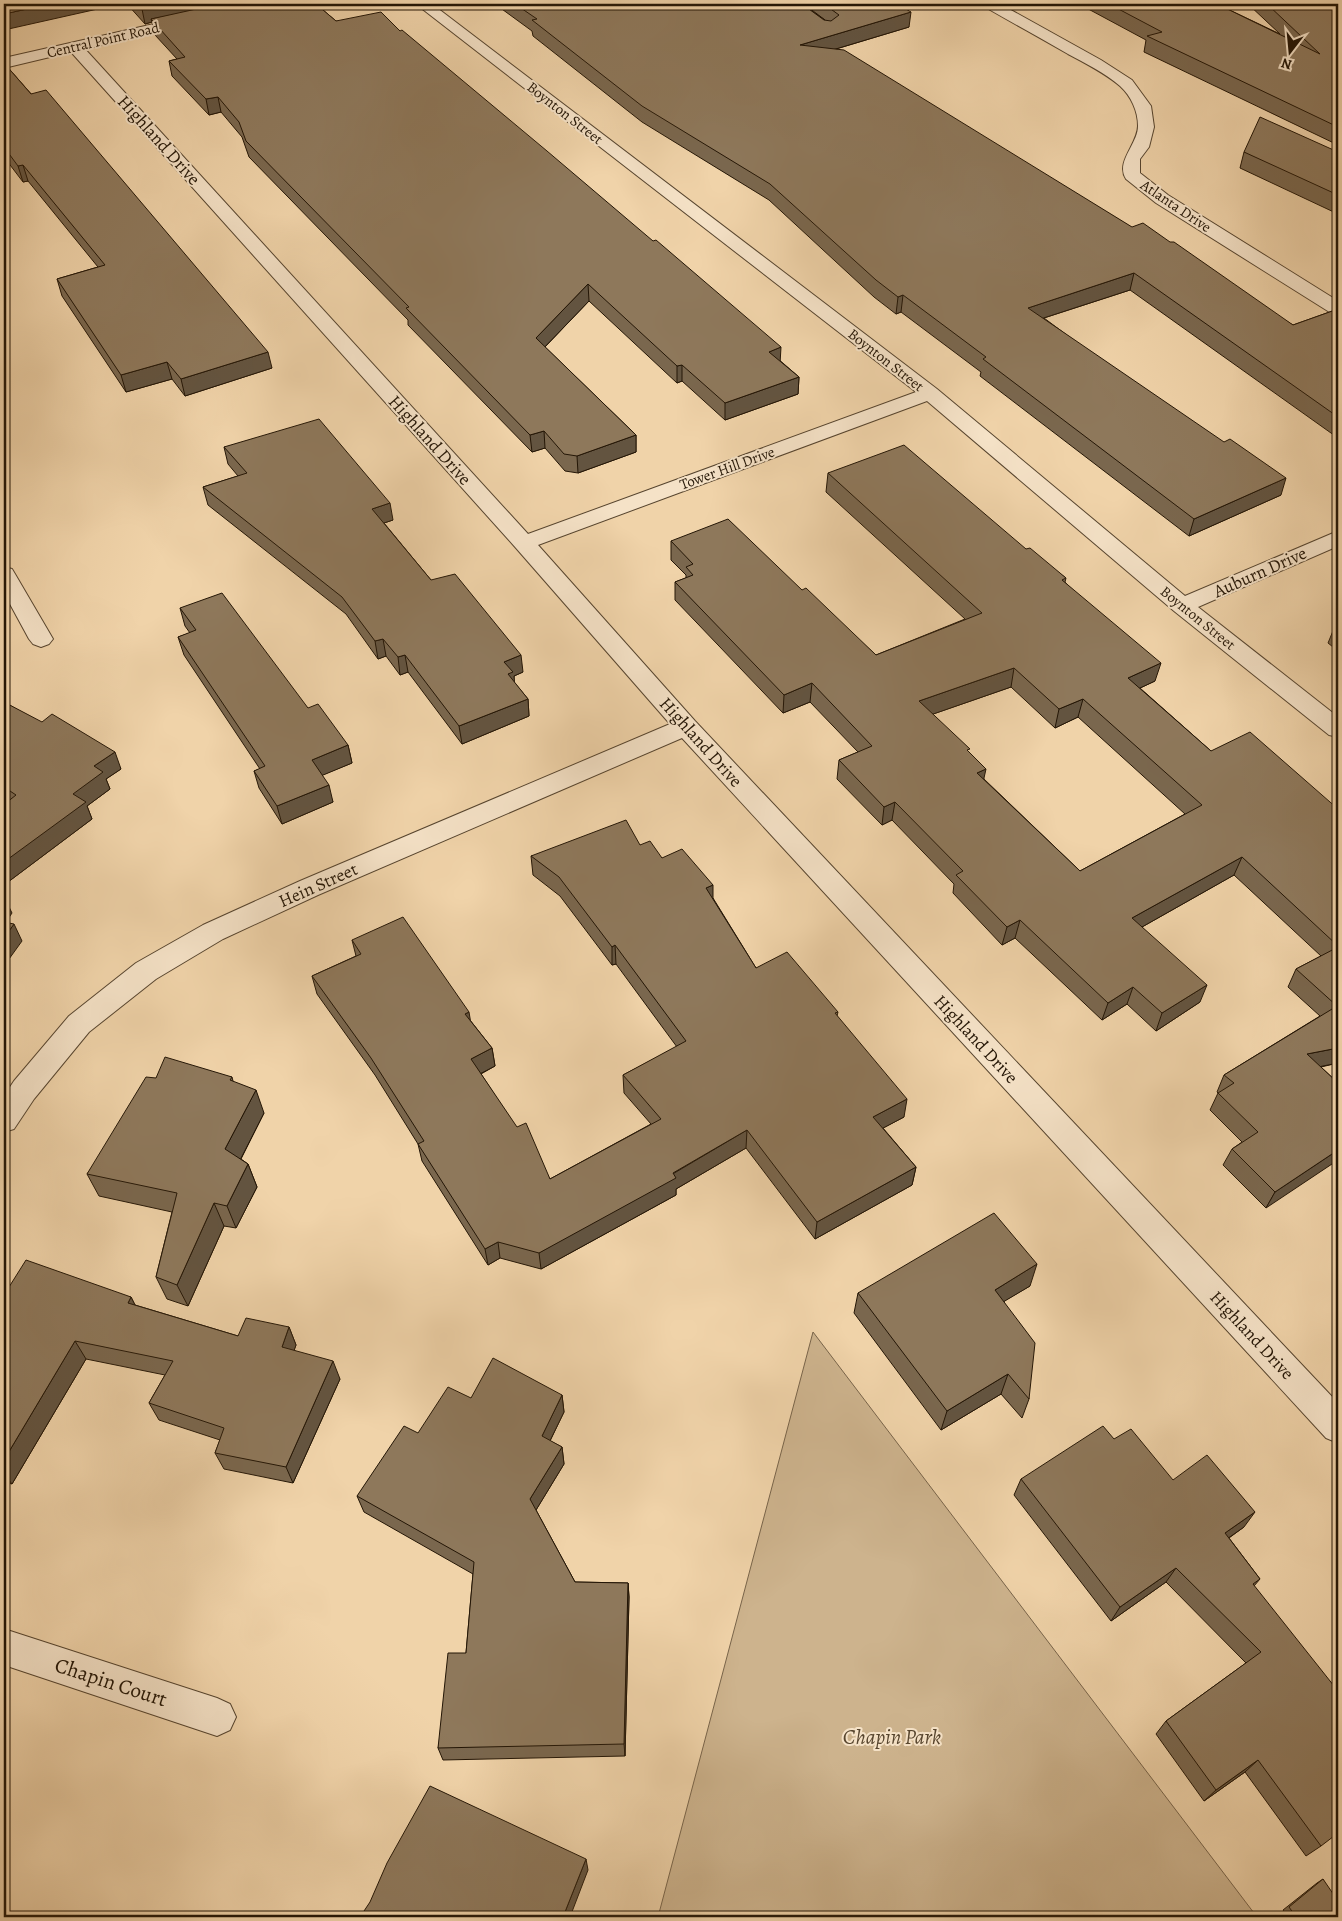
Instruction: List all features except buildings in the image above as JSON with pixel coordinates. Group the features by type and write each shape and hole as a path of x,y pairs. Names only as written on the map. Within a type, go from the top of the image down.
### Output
{"street":[{"name":"Central Point Road","path":"4,63 260,4"},
{"name":"Boynton Street","path":"422,4 930,393 1182,606 1338,729"},
{"name":"Atlanta Drive","path":"990,4 1096,63 1126,83 1143,106 1146,127 1141,146 1132,159 1132,175 1162,199 1338,309"},
{"name":"Highland Drive","path":"74,46 524,544 686,727 1338,1428"},
{"name":"Tower Hill Drive","path":"524,544 930,393"},
{"name":"Auburn Drive","path":"1182,606 1338,538"},
{"path":"4,574 41,638"},
{"name":"Hein Street","path":"4,1120 24,1090 79,1024 146,971 213,932 309,888 686,727"},
{"name":"Chapin Court","path":"4,1647 217,1717"}],"green space":[{"name":"Chapin Park","path":"813,1332 1257,1917 658,1917"}]}
